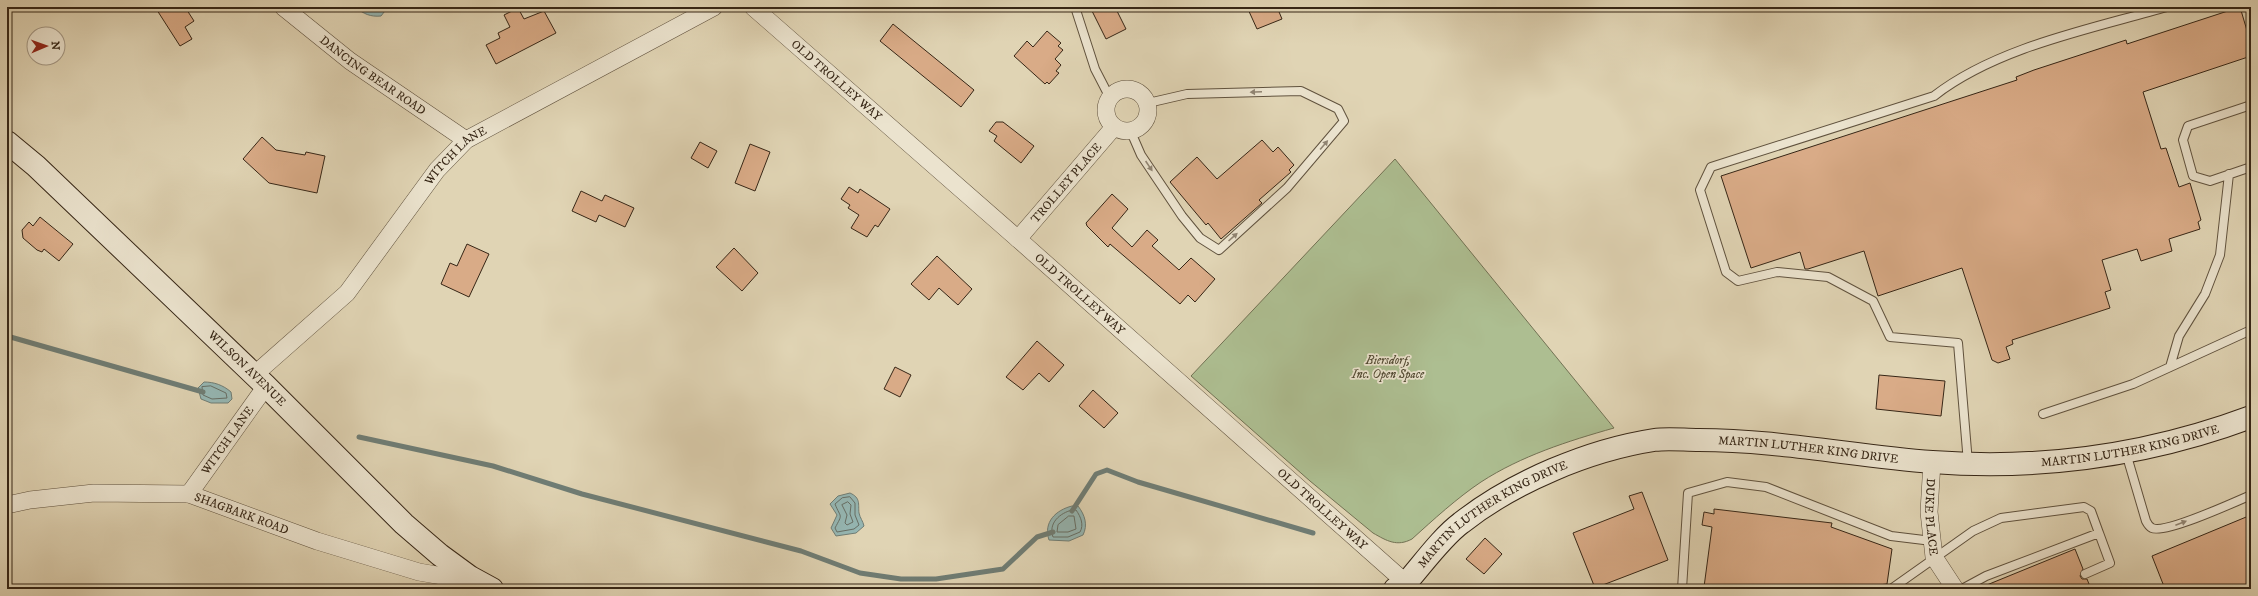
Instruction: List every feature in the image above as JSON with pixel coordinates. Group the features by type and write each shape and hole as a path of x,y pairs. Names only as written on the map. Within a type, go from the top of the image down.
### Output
{"main road":[{"name":"WILSON AVENUE","path":"7,142 36,166 260,380 404,524 440,555 470,577 492,589"},
{"name":"MARTIN LUTHER KING DRIVE","path":"1404,587 1459,524 1519,485 1589,456 1655,440 1727,440 1932,462 2020,464 2095,458 2126,452 2173,442 2251,418"}],"street":[{"name":"DANCING BEAR ROAD","path":"283,7 350,61 466,140"},
{"name":"WITCH LANE","path":"189,494 260,380 347,293 437,170 466,140 714,7"},
{"name":"OLD TROLLEY WAY","path":"753,7 1018,239 1404,587"},
{"path":"1122,129 1107,116 1106,110 1110,98 1123,89 1134,90 1144,97 1148,103"},
{"name":"TROLLEY PLACE","path":"1018,239 1122,129 1144,124 1147,118 1148,103"},
{"name":"DUKE PLACE","path":"1932,462 1929,512 1933,549 1954,589"},
{"name":"SHAGBARK ROAD","path":"7,505 30,500 94,493 189,494 317,541 419,572 454,578 470,577"}],"lane":[{"path":"1076,7 1095,69 1110,98"},
{"path":"1968,463 1958,343 1890,338 1873,300 1828,277 1777,272 1738,281 1726,272 1700,190 1711,167 1934,96 1954,80 2014,52 2167,7"},
{"path":"1122,129 1182,216 1200,238 1219,250 1286,188 1344,121 1338,109 1301,91 1187,94 1148,103"},
{"path":"2251,105 2188,126 2183,140 2193,176 2210,181 2251,167"},
{"path":"2170,367 2179,336 2205,294 2220,255 2229,174"},
{"path":"2043,414 2133,384 2251,330"},
{"path":"2126,452 2146,521 2152,528 2163,529 2251,495"},
{"path":"1682,589 1688,492 1727,482 1766,487 1891,536 1933,549"},
{"path":"1891,589 1933,549 2001,518 2084,507 2091,511 2110,563 2085,574"},
{"path":"1962,589 1986,576 2099,533"}],"green space":[{"name":"Biersdorf, Inc. Open Space","path":"1395,159 1614,428 1545,450 1512,464 1481,482 1445,509 1412,539 1402,543 1388,541 1373,533 1310,481 1191,376"}],"water":[{"path":"355,7 388,7 381,16 374,16 361,12"},
{"path":"204,382 215,383 225,387 231,392 232,399 228,403 211,403 201,399 198,388"},
{"path":"850,493 857,499 859,504 859,513 864,526 856,533 836,536 831,528 837,515 830,504 838,496"},
{"path":"1072,506 1078,506 1084,516 1085,531 1083,535 1069,541 1049,540 1049,522 1061,510"}],"building":[{"path":"155,7 185,7 194,21 185,27 192,39 180,46"},
{"path":"1090,7 1115,7 1126,29 1106,39"},
{"path":"1247,7 1277,7 1282,19 1257,29"},
{"path":"2240,7 2248,34 2251,33 2251,56 2143,92 2161,149 2166,148 2179,187 2190,183 2201,220 2198,222 2200,229 2169,239 2172,251 2141,261 2137,249 2102,260 2111,290 2105,292 2110,308 2012,340 2013,344 2006,347 2010,359 1998,363 1992,360 1962,268 1878,296 1864,251 1808,269 1805,269 1800,252 1751,268 1721,176 2017,80 2016,77 2034,70 2126,40 2127,44"},
{"path":"518,8 524,19 544,11 556,33 496,64 486,45 500,38 498,33 510,27 504,15"},
{"path":"893,24 974,90 961,107 880,41"},
{"path":"1047,31 1061,43 1058,46 1063,50 1055,59 1061,65 1056,71 1059,73 1049,84 1047,82 1045,84 1014,56 1027,41 1033,47"},
{"path":"996,122 1003,122 1034,146 1021,163 994,141 997,136 989,131"},
{"path":"262,137 276,150 305,155 306,152 325,156 317,193 269,183 243,159"},
{"path":"1262,140 1273,152 1278,147 1294,165 1289,170 1291,172 1259,200 1262,203 1221,239 1208,223 1206,225 1170,182 1197,157 1217,179"},
{"path":"700,142 717,151 708,168 691,158"},
{"path":"750,144 770,152 755,191 735,183"},
{"path":"849,187 858,193 860,189 890,209 878,227 875,225 867,237 851,228 859,215 848,208 850,205 841,199"},
{"path":"581,191 602,201 605,195 634,208 625,227 599,215 596,222 572,211"},
{"path":"1112,194 1128,209 1112,228 1132,247 1147,230 1158,240 1152,246 1179,270 1191,258 1215,279 1195,302 1188,295 1180,304 1110,244 1108,247 1087,226 1086,223"},
{"path":"40,217 73,244 59,261 44,249 42,252 37,250 23,238 22,230 29,222 33,226"},
{"path":"467,244 489,254 469,297 441,284 450,263 457,266"},
{"path":"734,248 758,273 742,291 716,267"},
{"path":"937,256 972,289 958,305 939,288 929,300 911,284"},
{"path":"1037,341 1064,365 1049,382 1039,373 1023,390 1006,377"},
{"path":"895,367 911,375 900,397 884,389"},
{"path":"1879,375 1945,381 1941,416 1876,409"},
{"path":"1093,390 1118,413 1104,428 1079,406"},
{"path":"1642,492 1668,560 1595,588 1573,533 1634,509 1629,496"},
{"path":"1714,509 1832,523 1831,527 1892,549 1887,584 1843,589 1720,589 1704,587 1712,527 1702,525 1704,512 1714,514"},
{"path":"2251,515 2251,589 2165,589 2152,556"},
{"path":"1485,538 1502,554 1484,574 1466,559"},
{"path":"2075,549 2083,569 2080,576 2082,579 2087,579 2091,589 1977,589"}],"waterway":[{"path":"7,336 203,392"},
{"path":"359,437 493,466 582,494 801,551 860,573 901,579 936,579 1003,569 1037,537 1053,532"},
{"path":"1072,511 1096,474 1107,470 1138,482 1313,533"}]}
